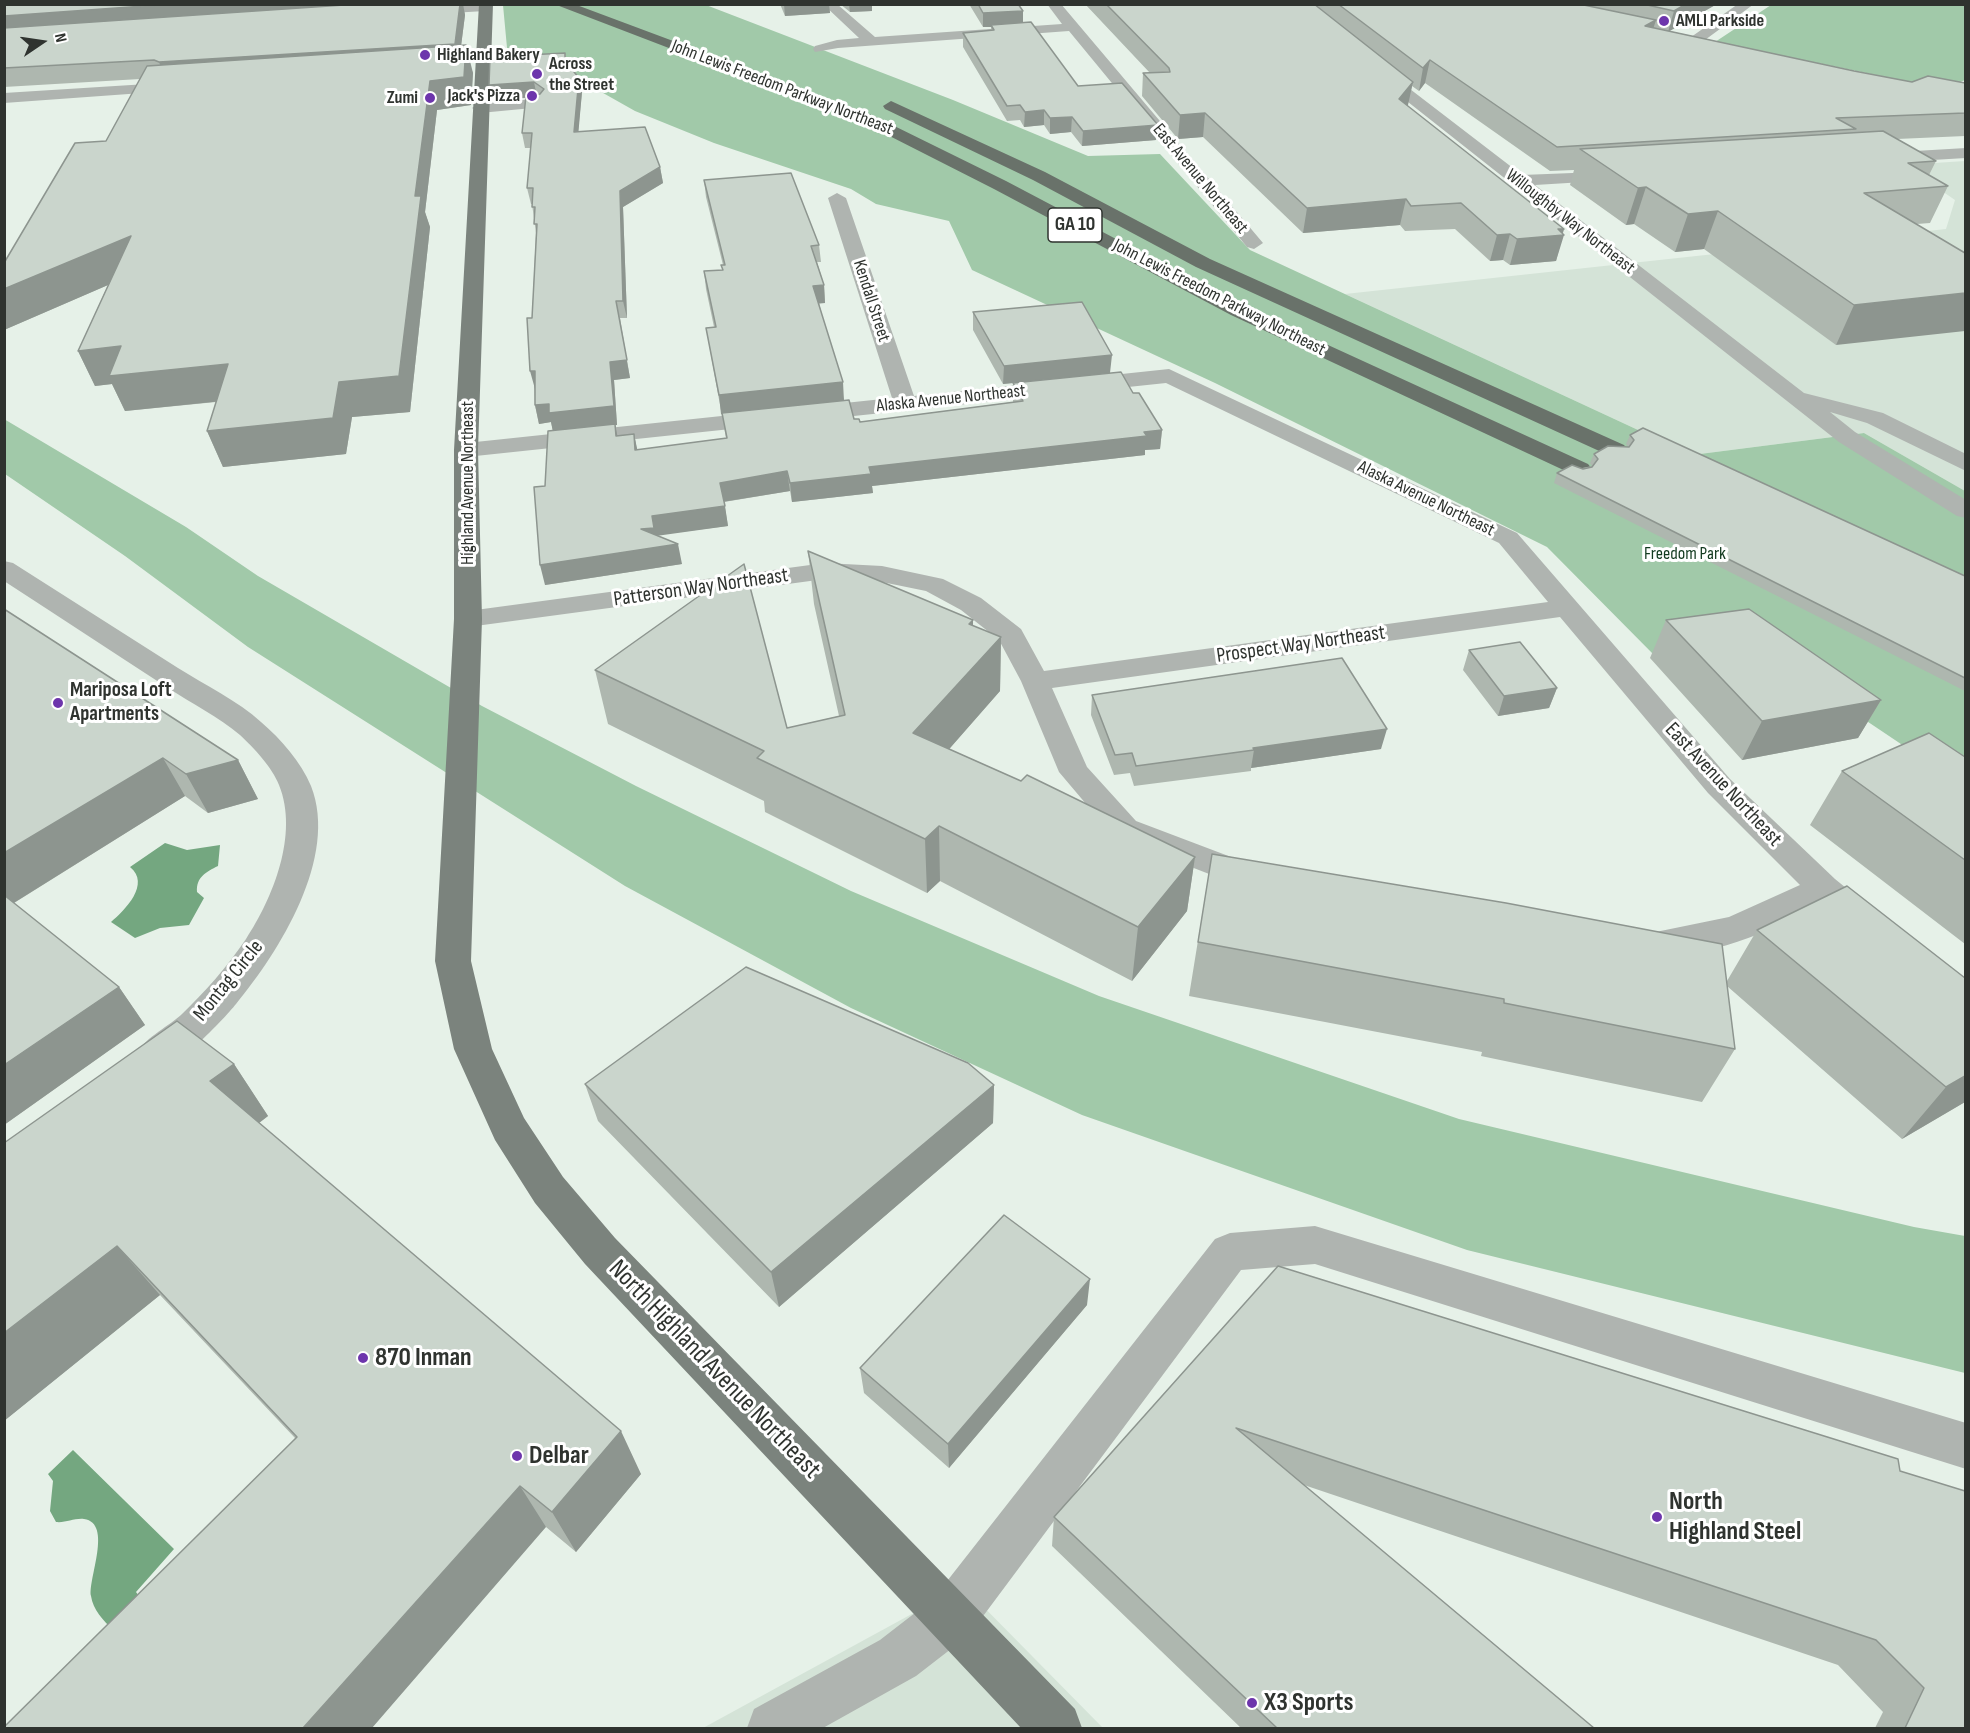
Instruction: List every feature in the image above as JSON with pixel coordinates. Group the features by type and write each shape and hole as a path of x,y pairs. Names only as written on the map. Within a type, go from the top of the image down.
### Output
{"highway":[{"name":"John Lewis Freedom Parkway Northeast","path":"560,4 823,100 868,119 1000,184 1238,311 1580,469"},
{"name":"John Lewis Freedom Parkway Northeast","path":"609,4 704,37"},
{"name":"John Lewis Freedom Parkway Northeast","path":"870,97 965,139 1203,263 1616,450"}],"main road":[{"name":"Highland Avenue Northeast","path":"453,961 468,619 466,450 480,108 473,68 486,5"},
{"path":"1684,44 1712,50"},
{"name":"North Highland Avenue Northeast","path":"453,961 473,1049 509,1128 549,1190 600,1251 1056,1728"}],"street":[{"name":"East Avenue Northeast","path":"1053,4 1254,243"},
{"path":"1684,44 1748,4"},
{"path":"403,12 423,8 486,5"},
{"path":"829,5 873,42"},
{"path":"820,49 837,44 1072,27"},
{"name":"Willoughby Way Northeast","path":"1359,56 1847,437 1965,511"},
{"path":"4,98 194,86"},
{"path":"480,108 537,104"},
{"path":"1859,159 1965,153"},
{"path":"1517,181 1635,174"},
{"name":"Kendall Street","path":"837,198 905,403"},
{"name":"Alaska Avenue Northeast","path":"466,450 1169,376 1508,538"},
{"path":"1793,396 1875,417 1965,465"},
{"name":"East Avenue Northeast","path":"1508,538 1719,786 1823,888 1885,938"},
{"name":"Montag Circle","path":"4,568 250,728 280,760 298,792 302,825 296,867 279,912 254,957 196,1023 126,1078"},
{"name":"Patterson Way Northeast","path":"468,619 825,571 882,574 933,585 970,604 1011,635 1035,681 1074,772 1125,829 1234,871 1279,879"},
{"name":"Prospect Way Northeast","path":"1035,681 1568,608"},
{"path":"1624,943 1636,945 1686,943 1751,925 1823,888"},
{"path":"773,1728 890,1663 951,1617 1230,1252 1315,1245 1965,1446"}],"shaded area":[{"path":"1965,161 1965,491 1864,433 1692,455 1345,294 1946,229 1955,200 1904,165"},
{"path":"165,843 187,850 220,845 218,866 206,873 198,882 197,892 204,898 189,925 160,928 135,938 111,922 129,904 137,889 136,874 130,867"},
{"path":"73,1450 174,1549 136,1592 141,1599 113,1630 96,1610 91,1596 97,1553 97,1530 93,1523 84,1519 56,1522 50,1511 53,1481 48,1474"},
{"path":"963,1586 1103,1728 703,1728"}],"green space":[{"name":"Freedom Park","path":"503,5 706,5 953,100 1088,156 1160,154 1250,250 1692,455 1864,433 1965,491 1965,787 1743,638 1654,655 1547,547 1215,383 972,270 949,221 876,204 851,189 714,143 635,111 557,67 509,69"},
{"path":"1771,5 1965,5 1965,80 1944,89 1715,42"},
{"path":"4,419 186,527 258,576 482,706 636,786 851,891 1099,996 1459,1119 1914,1227 1965,1236 1965,1373 1467,1250 1082,1115 851,1008 625,886 248,647 125,556 5,474"}],"building":[{"path":"4,4 172,4 4,16"},
{"path":"359,4 460,4 455,44 159,62 154,60 4,68 4,28"},
{"path":"978,4 1018,4 1023,11 983,13"},
{"path":"1106,4 1314,4 1413,82 1399,99 1564,229 1558,229 1564,235 1517,239 1510,234 1497,235 1461,203 1411,206 1406,199 1307,208 1205,113 1180,115 1143,73 1170,72 1169,68"},
{"path":"1338,4 1579,4 1656,20 1645,26 1854,71 1912,82 1928,76 1965,83 1965,113 1836,118 1856,129 1557,147 1430,60 1423,68"},
{"path":"1643,4 1686,4 1674,11"},
{"path":"1031,22 1078,86 1122,83 1158,125 1083,131 1072,117 1050,118 1044,110 1025,112 1020,105 1007,106 963,33 994,30 991,25"},
{"path":"466,45 464,77 430,81 415,196 421,196 399,376 339,382 333,418 207,431 228,364 109,376 121,346 78,351 131,236 4,289 4,263 75,143 106,141 147,66"},
{"path":"565,53 565,61 579,78 574,132 645,127 660,167 620,191 623,301 616,301 627,360 610,362 614,406 549,413 549,404 535,405 535,371 530,371 527,318 532,318 537,224 534,224 535,207 532,207 533,188 527,188 532,133 522,133 526,96 540,94 544,89 534,82 489,85 490,57"},
{"path":"1883,131 1936,161 1908,163 1948,186 1864,193 1965,253 1965,293 1854,305 1718,211 1688,214 1646,187 1638,188 1580,149"},
{"path":"791,173 819,245 811,246 824,285 813,286 843,382 719,395 706,328 716,327 704,271 723,270 721,265 725,265 704,180"},
{"path":"1082,302 1112,355 1004,366 973,312"},
{"path":"1121,372 1133,393 1139,393 1162,430 1144,432 1147,436 869,467 871,474 790,483 787,471 720,483 725,506 652,516 654,528 641,529 678,544 540,565 534,487 545,486 548,431 615,424 616,436 634,434 635,450 727,438 722,413 849,400 854,419 859,419 860,422 1023,401 1013,383"},
{"path":"1643,428 1965,576 1965,678 1557,473 1572,465 1583,469 1592,467 1598,459 1594,454 1608,446 1629,447 1634,440 1630,435"},
{"path":"808,551 973,620 969,624 1001,637 913,733 1021,781 1027,775 1195,857 1138,927 939,826 925,839 757,758 764,751 595,670 744,564 787,728 845,715"},
{"name":"Mariposa Loft Apartments","path":"4,609 238,760 186,774 163,758 4,853"},
{"path":"1749,609 1881,700 1762,721 1666,620"},
{"path":"1520,642 1557,688 1504,696 1469,650"},
{"path":"1342,658 1387,729 1136,766 1132,753 1115,755 1092,695"},
{"path":"1929,733 1965,757 1965,860 1842,771"},
{"path":"1212,854 1506,903 1722,944 1735,1049 1504,1003 1504,999 1198,942"},
{"path":"1847,886 1965,978 1965,1076 1946,1087 1757,930"},
{"path":"4,895 119,987 4,1065"},
{"path":"746,967 968,1063 994,1085 771,1272 585,1084"},
{"name":"870 Inman","path":"177,1021 234,1064 210,1081 621,1431 552,1512 520,1486 303,1728 4,1728 297,1437 117,1246 4,1333 4,1143"},
{"path":"1004,1215 1090,1279 948,1444 860,1368"},
{"name":"North Highland Steel","path":"1278,1266 1898,1459 1900,1471 1965,1491 1965,1728 1905,1728 1924,1688 1876,1640 1236,1428 1594,1728 1277,1728 1054,1517"}],"place":[{"name":"AMLI Parkside","path":"1664,21"},
{"name":"Highland Bakery","path":"425,55"},
{"name":"Across the Street","path":"537,74"},
{"name":"Jack's Pizza","path":"532,96"},
{"name":"Zumi","path":"430,98"},
{"name":"Mariposa Loft Apartments","path":"58,703"},
{"name":"870 Inman","path":"363,1358"},
{"name":"Delbar","path":"517,1456"},
{"name":"North Highland Steel","path":"1657,1517"},
{"name":"X3 Sports","path":"1252,1703"}]}
